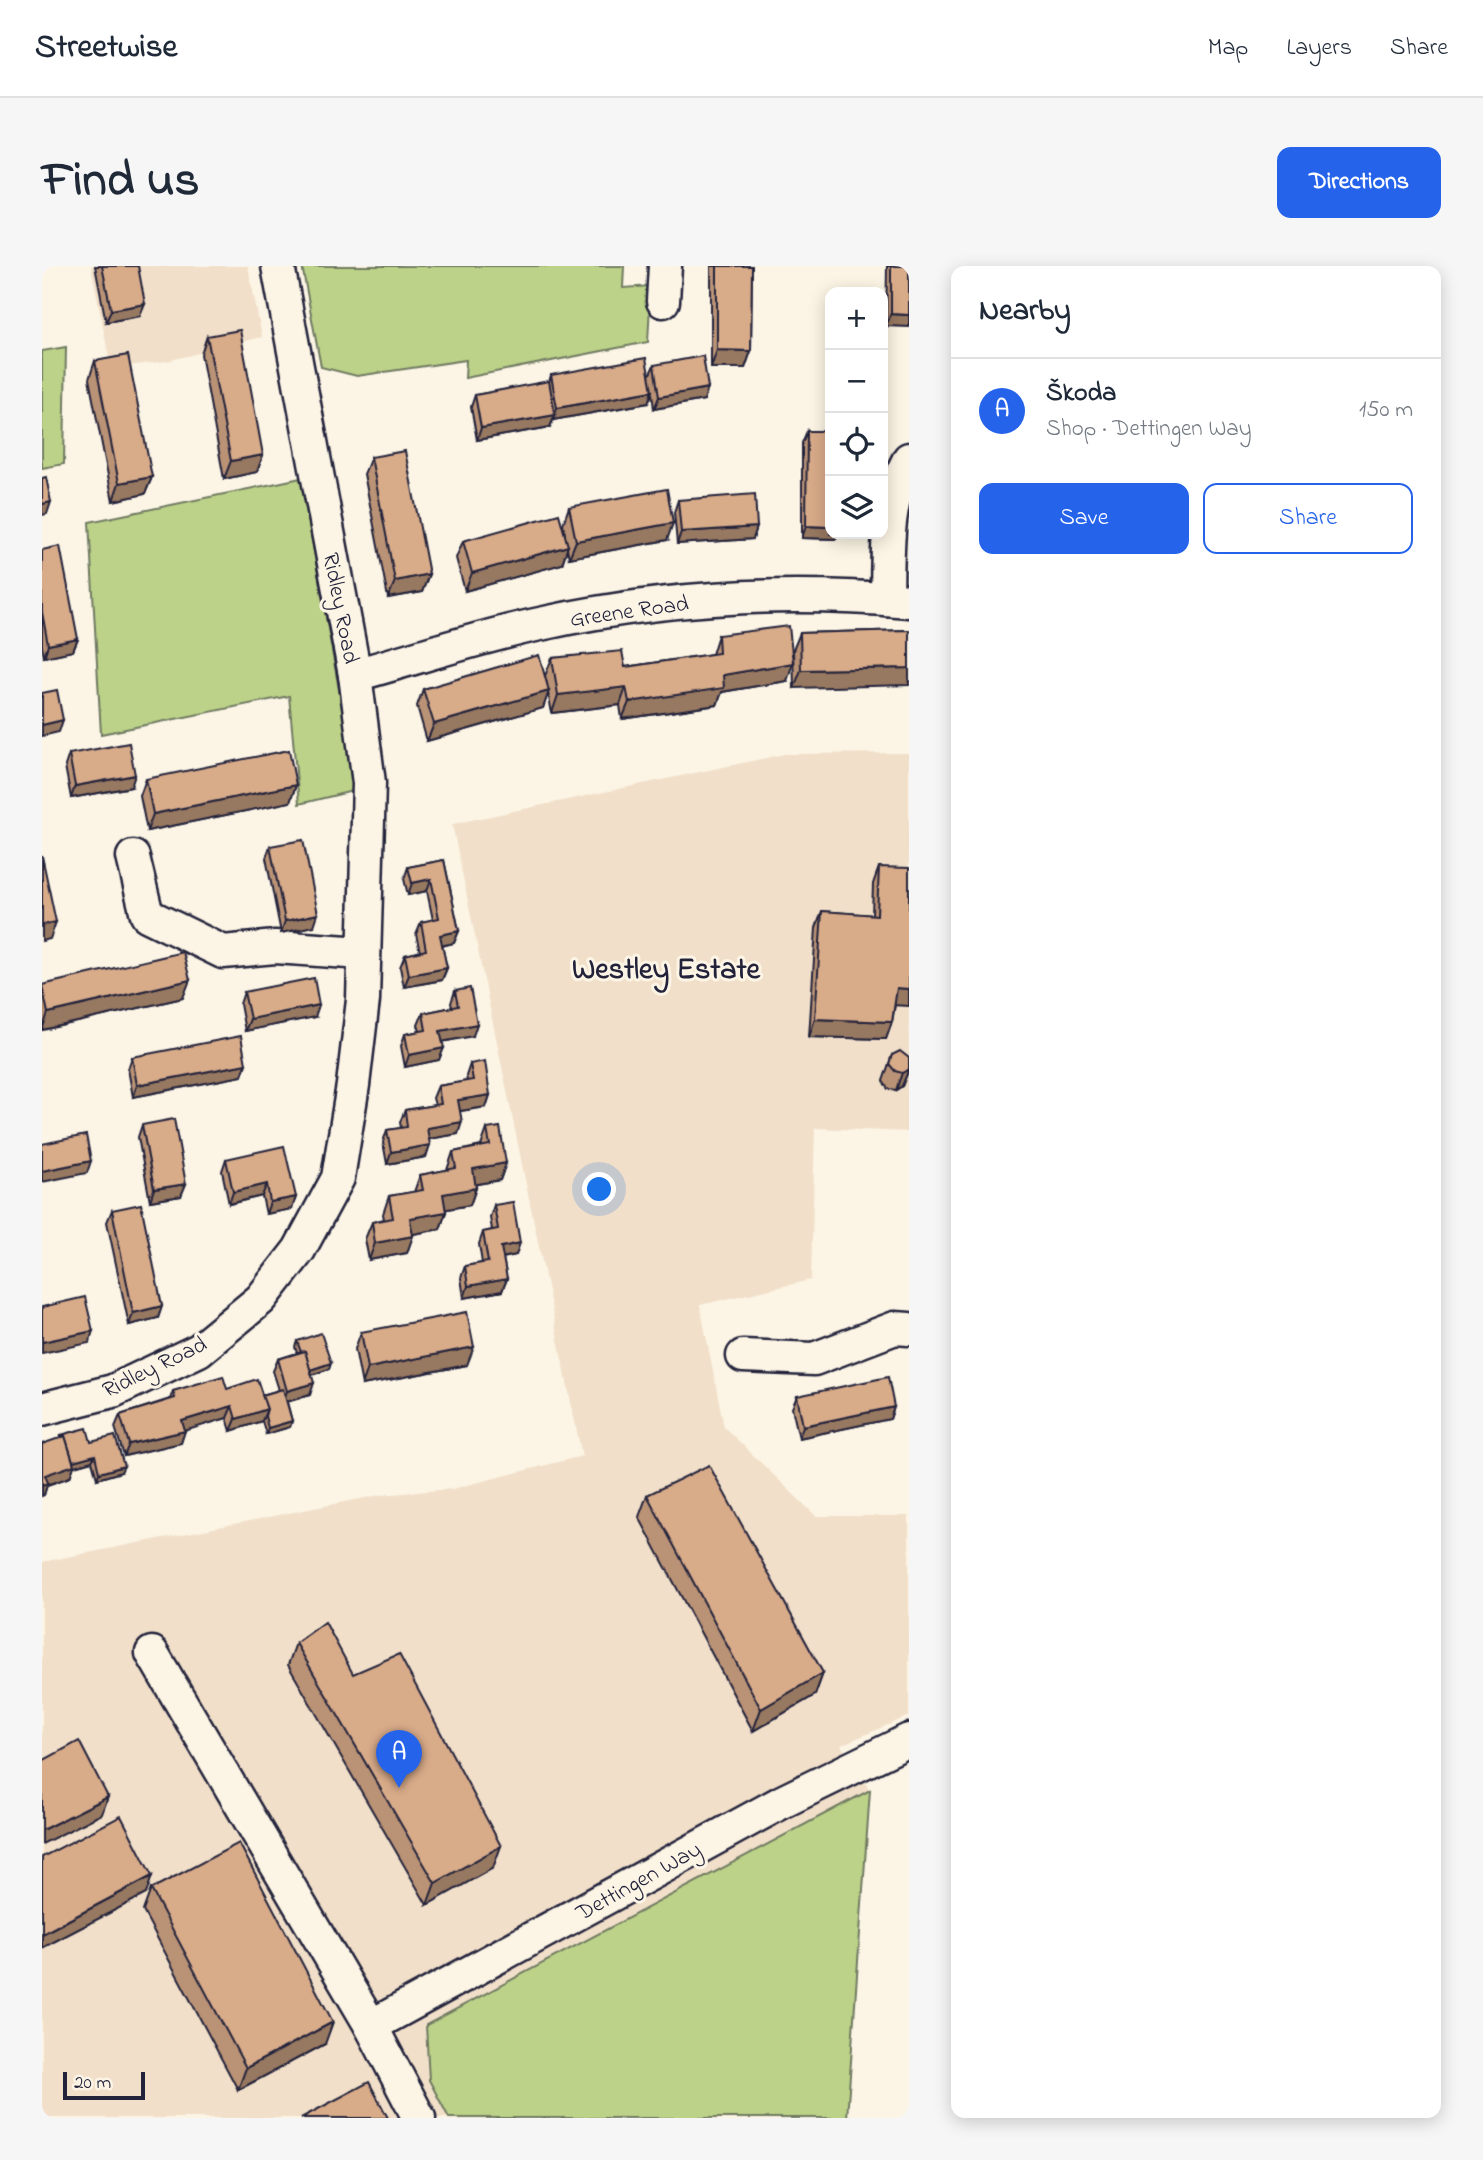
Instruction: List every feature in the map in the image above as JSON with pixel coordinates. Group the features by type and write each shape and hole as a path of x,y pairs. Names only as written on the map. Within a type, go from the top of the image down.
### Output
{"street":[{"name":"Ridley Road","path":"42,1409 113,1391 199,1350 261,1299 299,1250 338,1178 354,1085 363,1000 369,783 355,675 278,266"},
{"path":"663,301 665,266"},
{"path":"898,600 889,520 896,482 909,459"},
{"name":"Greene Road","path":"355,675 539,624 647,604 766,594 898,600"},
{"path":"133,857 147,915 223,952 275,947 363,953"},
{"path":"743,1356 814,1359 894,1328 909,1329"},
{"path":"152,1653 371,2026 419,2118"},
{"name":"Dettingen Way","path":"371,2026 782,1802 909,1740"}],"shaded area":[{"path":"91,266 248,266 262,337 167,361 111,368"},
{"path":"909,753 909,1132 815,1128 811,1280 700,1305 724,1427 816,1516 909,1516 909,1716 841,1745 870,1790 847,2118 42,2118 42,1562 380,1495 452,1489 582,1456 452,824 785,754"}],"green space":[{"path":"302,266 624,266 623,288 651,286 648,342 465,378 466,360 357,376 321,367"},
{"path":"66,347 64,464 42,468 42,351"},
{"path":"301,478 357,790 299,804 289,696 101,734 89,522"},
{"path":"870,1790 847,2118 449,2118 429,2080 426,2025"}],"building":[{"path":"102,266 138,266 145,304 111,310"},
{"path":"717,266 752,266 751,351 717,350"},
{"path":"891,266 909,266 909,315 891,314"},
{"path":"240,330 263,455 231,461 207,336"},
{"path":"128,355 152,477 119,483 95,361"},
{"path":"703,356 708,388 659,397 654,365"},
{"path":"646,358 652,391 557,408 551,375"},
{"path":"549,381 555,415 481,428 475,395"},
{"path":"807,431 825,431 825,527 806,526"},
{"path":"405,451 429,574 395,581 371,457"},
{"path":"46,477 51,502 42,504 42,478"},
{"path":"667,489 673,523 576,541 569,507"},
{"path":"755,494 757,527 681,532 678,500"},
{"path":"559,514 568,546 472,573 463,541"},
{"path":"60,546 78,639 48,645 42,612 42,550"},
{"path":"789,626 793,663 723,675 724,688 629,702 626,687 558,695 552,658 622,651 625,667 719,653 718,635"},
{"path":"909,630 909,668 801,670 800,633"},
{"path":"539,655 549,691 434,724 423,689"},
{"path":"57,690 63,720 42,725 42,693"},
{"path":"129,743 135,775 75,786 69,754"},
{"path":"289,750 296,785 153,814 146,779"},
{"path":"303,840 318,914 285,921 270,846"},
{"path":"42,856 56,922 42,925"},
{"path":"444,860 459,931 440,935 447,968 409,975 405,955 426,950 421,922 439,918 431,879 412,883 408,867"},
{"path":"879,867 909,868 909,989 897,988 892,1022 815,1019 822,911 877,915"},
{"path":"183,952 190,980 48,1013 42,985"},
{"path":"314,978 319,1005 250,1019 244,992"},
{"path":"470,988 477,1024 440,1031 444,1048 409,1055 405,1034 426,1030 423,1013 458,1006 455,991"},
{"path":"241,1036 246,1064 137,1085 132,1057"},
{"path":"900,1051 909,1058 909,1069 902,1073 895,1071 889,1064 892,1055"},
{"path":"485,1061 490,1095 458,1100 462,1122 427,1128 430,1145 391,1152 387,1130 407,1127 405,1110 441,1104 438,1086 473,1080 470,1064"},
{"path":"174,1119 186,1184 154,1189 142,1125"},
{"path":"500,1127 506,1163 473,1169 476,1188 443,1194 446,1212 410,1218 413,1236 375,1243 372,1222 393,1218 389,1196 423,1190 420,1175 456,1168 453,1152 490,1145 487,1129"},
{"path":"86,1135 91,1161 42,1171 42,1144"},
{"path":"284,1146 296,1197 270,1202 267,1184 233,1192 226,1159"},
{"path":"513,1202 520,1243 501,1247 507,1279 468,1286 465,1266 488,1262 483,1232 498,1229 494,1205"},
{"path":"141,1204 162,1306 133,1313 112,1210"},
{"path":"85,1297 93,1331 42,1342 42,1307"},
{"path":"467,1312 474,1347 368,1368 361,1332"},
{"path":"321,1333 331,1363 310,1370 305,1351 301,1352 297,1341"},
{"path":"305,1351 314,1383 287,1391 278,1359"},
{"path":"223,1376 227,1389 257,1379 267,1409 236,1419 232,1406 182,1421 185,1431 129,1444 120,1415 175,1398 173,1391"},
{"path":"888,1377 894,1407 803,1426 797,1396"},
{"path":"283,1389 292,1421 268,1428 265,1416 267,1409 262,1395"},
{"path":"87,1428 91,1442 115,1436 124,1466 99,1473 95,1455 73,1461 65,1436 61,1435"},
{"path":"65,1436 74,1465 45,1475 48,1483 42,1485 42,1444"},
{"path":"709,1465 823,1673 761,1709 647,1495"},
{"path":"325,1622 353,1674 399,1654 501,1846 435,1883 296,1643"},
{"path":"79,1741 108,1797 42,1830 42,1761"},
{"path":"121,1816 152,1876 42,1934 42,1857"},
{"path":"239,1843 333,2022 246,2068 151,1889"},
{"path":"369,2082 388,2118 301,2118"}],"place":[{"name":"Škoda","path":"399,1788"}],"district":[{"name":"Westley Estate","path":"666,968"}]}
